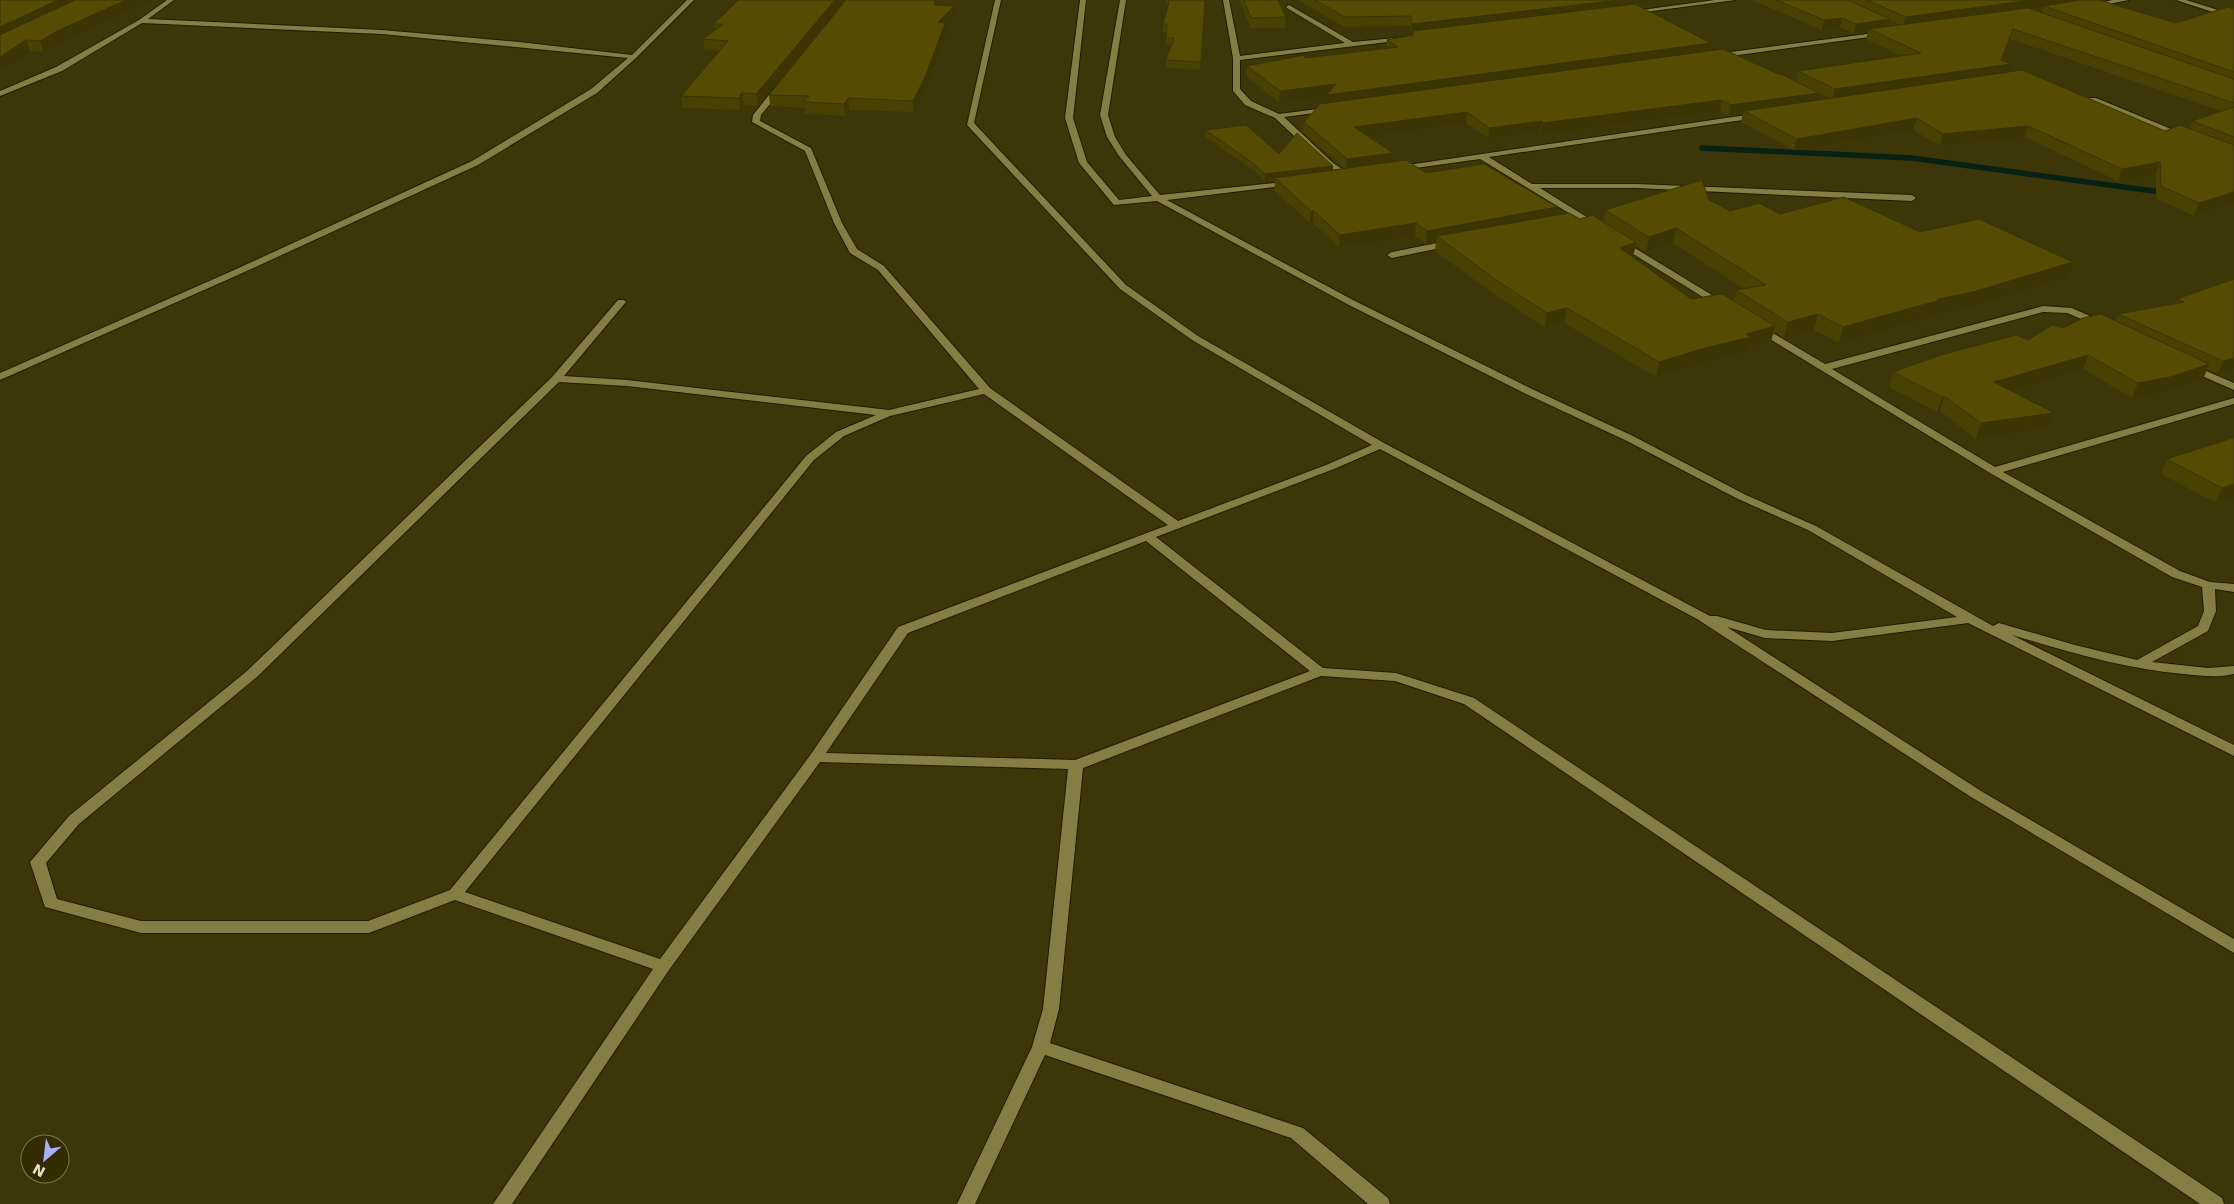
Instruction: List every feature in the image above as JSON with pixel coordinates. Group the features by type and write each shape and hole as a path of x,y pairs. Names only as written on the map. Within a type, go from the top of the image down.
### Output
{"street":[{"path":"0,94 60,69 141,21 171,0"},
{"path":"0,377 235,273 475,163 594,91 634,57 691,0"},
{"path":"998,0 970,123 1123,288 1195,338 1380,445 1701,616 1976,794 2234,947"},
{"path":"1082,0 1069,118 1083,163 1117,203 1299,181"},
{"path":"1123,0 1104,114 1111,137 1119,150 1158,198 1359,306 1528,391 1629,438 1742,497 1812,528 1968,618 2234,751"},
{"path":"1226,0 1238,58 1236,89 1248,103 1278,116 1329,164 1344,175"},
{"path":"1624,12 1732,0"},
{"path":"2081,6 2126,0"},
{"path":"2179,0 2234,17"},
{"path":"1289,8 1351,44"},
{"path":"141,21 382,32 634,57"},
{"path":"1710,57 1894,32"},
{"path":"1238,58 1410,38"},
{"path":"1729,54 1746,63"},
{"path":"782,84 757,115 756,122 797,142 808,150 838,223 853,251 881,268 986,390 1176,525"},
{"path":"2087,98 2188,138"},
{"path":"1278,116 1337,108"},
{"path":"1391,170 1773,113"},
{"path":"1481,156 1530,186 1578,220 1732,312"},
{"path":"1326,178 1363,173"},
{"path":"1530,186 1637,186 1912,198"},
{"path":"1392,255 1458,242"},
{"path":"621,302 556,379 252,674 74,820 38,862 50,903 141,927 369,927 455,894 810,458 840,434 889,413 986,390"},
{"path":"1824,368 2042,309 2069,310 2112,330"},
{"path":"1749,322 1994,471 2176,574 2208,585 2234,588"},
{"path":"2182,363 2234,388"},
{"path":"556,379 627,383 889,413"},
{"path":"1994,471 2234,401"},
{"path":"502,1204 663,966 816,757 902,630 1330,467 1380,445"},
{"path":"1147,536 1320,672"},
{"path":"2140,664 2203,628 2210,611 2208,585"},
{"path":"1701,616 1765,634 1832,637 1968,618 2103,656 2168,670 2223,674 2234,670"},
{"path":"816,757 1076,765 1320,672 1396,677 1469,701 2215,1204"},
{"path":"966,1204 1040,1047 1051,1009 1076,765"},
{"path":"455,894 663,966"},
{"path":"1040,1047 1297,1133 1376,1202"}],"building":[{"path":"0,0 58,0 0,27"},
{"path":"75,0 126,0 57,31 40,41 26,40 0,57 0,35"},
{"path":"738,0 835,0 756,94 742,93 739,98 681,96 728,41 703,39 723,24 714,24"},
{"path":"846,0 935,0 934,5 954,6 938,22 945,23 925,77 913,101 848,98 844,104 804,102 809,96 769,95"},
{"path":"1168,0 1205,0 1201,62 1166,60 1174,38 1166,38 1167,24 1163,24"},
{"path":"1244,0 1278,0 1286,17 1251,18"},
{"path":"1315,0 1620,0 1412,24 1411,16 1345,17"},
{"path":"1776,0 1848,0 1890,19 1856,24 1842,18 1824,20"},
{"path":"1867,0 2031,0 1906,17"},
{"path":"2080,0 2099,0 2176,23 2228,7 2234,9 2234,72 2044,6"},
{"path":"1635,4 1711,43 1327,95 1336,84 1280,91 1247,66 1304,55 1305,58 1398,47 1387,40 1413,35 1413,31"},
{"path":"2028,8 2234,79 2234,103 2013,29 2001,60 2011,64 1835,89 1798,71 1921,53 1869,29"},
{"path":"1723,49 1819,93 1731,105 1722,100 1489,128 1467,112 1354,127 1393,153 1347,159 1304,122 1320,104"},
{"path":"2022,70 2165,131 2180,125 2234,145 2234,192 2199,203 2161,186 2160,162 2122,169 2028,126 1943,134 1917,118 1797,139 1744,111"},
{"path":"2234,107 2234,137 2192,121"},
{"path":"1246,125 1279,154 1297,133 1333,166 1265,174 1253,163 1205,130"},
{"path":"1406,160 1426,173 1484,164 1557,207 1427,231 1416,223 1340,235 1275,178"},
{"path":"1702,180 1709,200 1730,211 1759,203 1780,214 1844,197 1920,232 1979,219 2073,262 1973,292 1938,299 1940,300 1843,327 1818,314 1788,322 1736,290 1766,285 1676,228 1649,237 1605,210"},
{"path":"1569,213 1580,219 1592,215 1636,242 1620,248 1691,299 1722,294 1775,326 1746,334 1751,337 1659,362 1567,308 1547,313 1496,280 1437,236"},
{"path":"2234,279 2234,358 2223,361 2118,314 2184,302 2177,299"},
{"path":"2101,314 2209,364 2170,377 2138,383 2088,355 1994,382 2054,413 1981,423 1944,396 1942,397 1893,372 1941,355 2016,335 2028,340 2052,325 2063,328 2083,318"},
{"path":"2234,437 2234,484 2222,488 2167,459 2223,441"}],"waterway":[{"path":"1702,148 1912,158 2168,193"}]}
